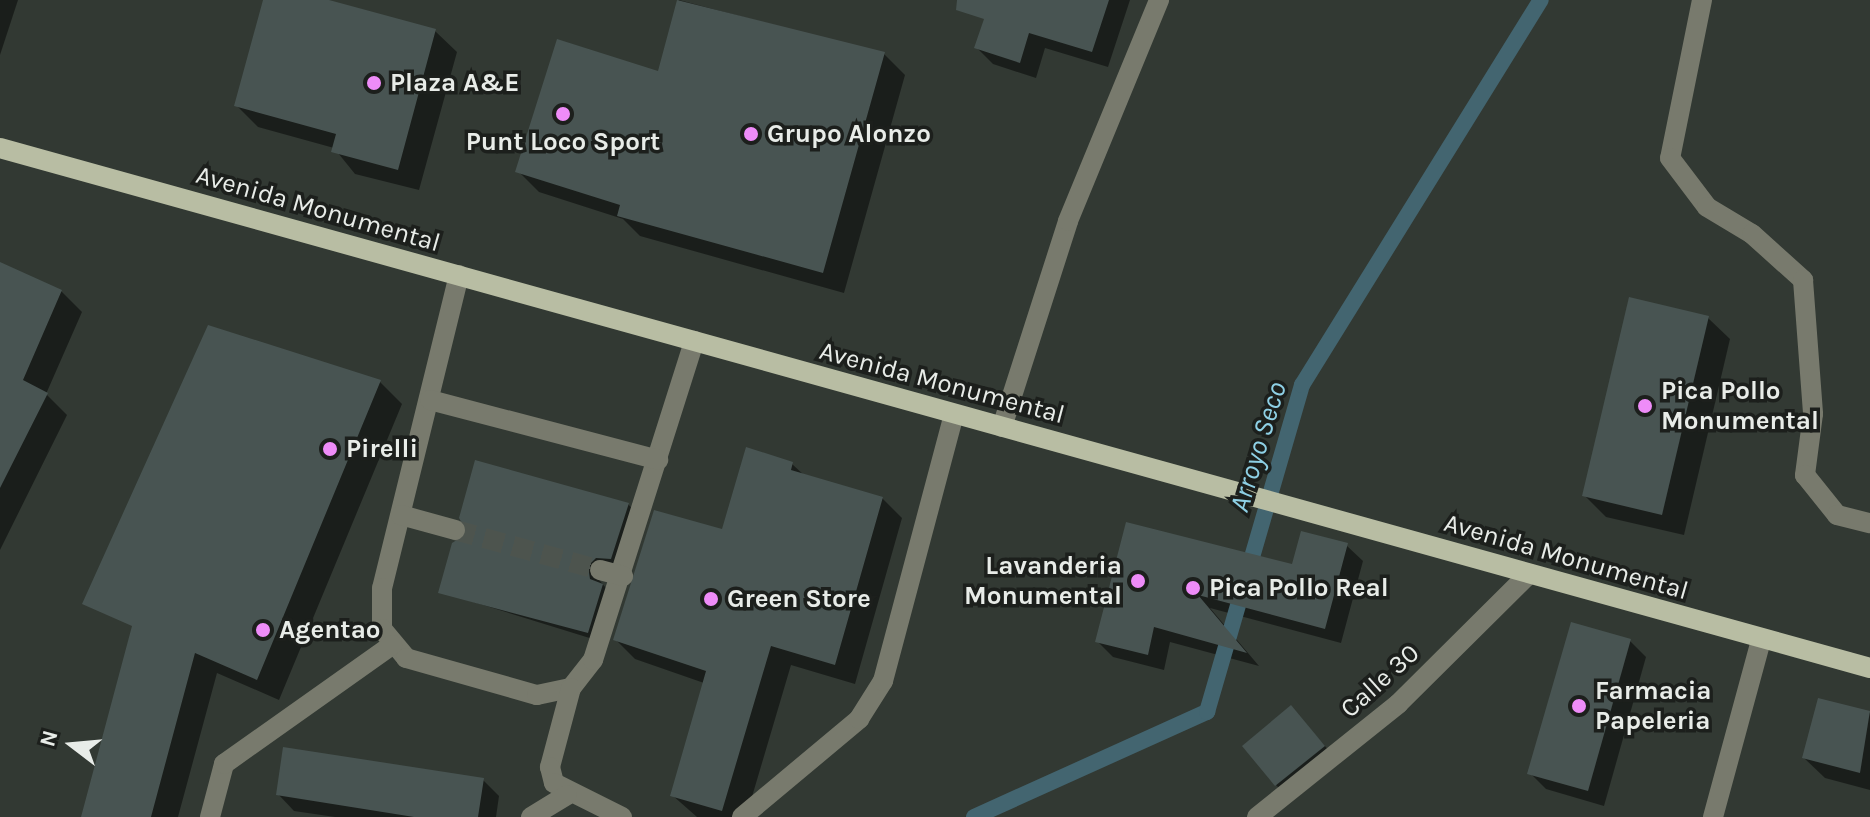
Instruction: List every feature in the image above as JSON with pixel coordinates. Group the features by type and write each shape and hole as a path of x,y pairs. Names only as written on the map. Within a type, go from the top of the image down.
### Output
{"main road":[{"name":"Avenida Monumental","path":"0,148 1870,668"}],"street":[{"path":"1002,427 1068,221 1159,0"},
{"path":"1702,0 1670,158 1707,207 1752,234 1803,280 1813,414 1805,475 1837,515 1870,523"},
{"path":"459,275 379,611 392,645 406,658 537,695 571,688"},
{"path":"622,817 567,795 550,767 571,688 593,660 623,576 694,341"},
{"path":"430,400 658,460"},
{"path":"742,817 859,719 883,681 954,414"},
{"path":"401,515 455,530"},
{"path":"600,570 623,576"},
{"name":"Calle 30","path":"1257,817 1398,704 1529,574"},
{"path":"1713,817 1761,640"},
{"path":"210,817 224,764 392,645"},
{"path":"531,817 567,795"}],"building":[{"name":"Plaza A&E","path":"263,0 329,0 436,29 398,170 331,152 336,134 234,106"},
{"name":"Grupo Alonzo","path":"677,0 885,52 823,273 617,216 620,205 515,172 557,39 658,71"},
{"path":"957,0 1109,0 1092,52 1029,33 1020,63 974,48 984,19 956,10"},
{"path":"0,262 62,290 23,380 48,393 0,488"},
{"name":"Pica Pollo Monumental","path":"1629,297 1709,316 1662,515 1582,496"},
{"path":"208,325 381,380 257,680 195,653 151,817 81,817 132,626 82,604"},
{"path":"746,447 793,462 791,470 883,497 835,665 771,646 722,811 670,796 706,671 613,640 654,510 722,529"},
{"path":"475,460 629,503 611,559 596,558 588,566 590,579 603,584 588,633 438,593 452,543 468,533 459,518"},
{"path":"1126,522 1292,564 1301,531 1348,543 1325,629 1198,595 1247,653 1154,627 1148,655 1095,642"},
{"name":"Farmacia Papeleria","path":"1571,622 1631,639 1588,791 1527,774"},
{"path":"1818,698 1870,711 1860,773 1802,758"},
{"path":"1291,705 1325,746 1275,786 1242,746"},
{"path":"283,747 484,778 478,817 414,817 276,795"}],"waterway":[{"name":"Arroyo Seco","path":"974,817 1207,712 1302,385 1541,0"}],"tunnel":[{"path":"455,530 600,570"}],"place":[{"name":"Plaza A&E","path":"374,83"},
{"name":"Punt Loco Sport","path":"563,114"},
{"name":"Grupo Alonzo","path":"751,134"},
{"name":"Pica Pollo Monumental","path":"1645,406"},
{"name":"Pirelli","path":"330,449"},
{"name":"Lavanderia Monumental","path":"1138,581"},
{"name":"Pica Pollo Real","path":"1193,588"},
{"name":"Green Store","path":"711,599"},
{"name":"Agentao","path":"263,630"},
{"name":"Farmacia Papeleria","path":"1579,706"}]}
